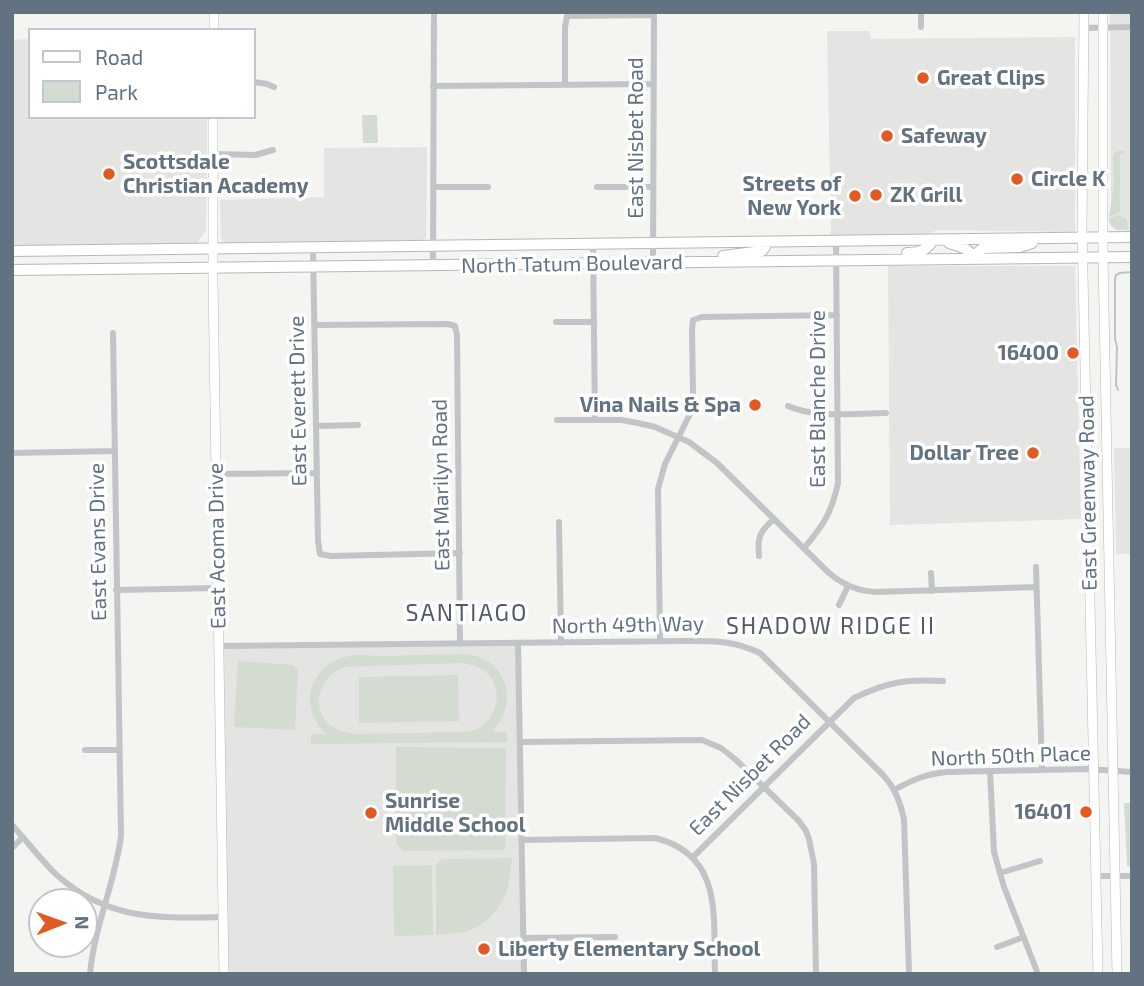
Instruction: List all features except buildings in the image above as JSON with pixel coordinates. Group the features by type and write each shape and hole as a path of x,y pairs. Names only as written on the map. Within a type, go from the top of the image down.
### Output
{"main road":[{"name":"East Greenway Road","path":"1084,12 1083,257 1098,974"},
{"name":"East Greenway Road","path":"1103,12 1102,257 1117,974"},
{"path":"1083,94 1102,94"},
{"name":"East Acoma Drive","path":"213,119 224,974"},
{"name":"North Tatum Boulevard","path":"12,251 1132,237"},
{"path":"933,240 939,251 974,259 983,248 1020,247 1047,239"},
{"path":"836,261 853,254 919,253 929,247 933,240"},
{"path":"704,262 722,256 762,251 766,242"},
{"name":"North Tatum Boulevard","path":"12,270 1132,257"}],"street":[{"path":"433,265 434,12"},
{"path":"921,12 921,27"},
{"path":"565,85 567,16 654,13"},
{"name":"East Nisbet Road","path":"653,263 654,13"},
{"path":"1084,28 1132,27"},
{"path":"256,82 274,88"},
{"path":"433,86 653,84"},
{"path":"213,154 255,155 273,150"},
{"path":"433,187 488,187"},
{"path":"597,187 653,187"},
{"name":"East Blanche Drive","path":"804,548 822,526 835,496 839,466 836,241"},
{"path":"593,244 595,420"},
{"name":"East Everett Drive","path":"313,247 320,554 460,554"},
{"path":"660,642 658,489 665,464 690,414 693,393 693,320 702,317 836,315"},
{"path":"556,323 594,322"},
{"name":"East Marilyn Road","path":"315,325 455,326 460,644"},
{"name":"East Evans Drive","path":"90,974 91,960 118,859 121,836 113,333"},
{"path":"788,406 807,412 886,413"},
{"path":"557,421 621,420 655,427 689,442 716,463 829,573 855,589 876,592 1036,587"},
{"path":"316,426 358,425"},
{"path":"12,453 114,451"},
{"path":"216,474 317,473"},
{"path":"758,556 759,535 774,519"},
{"path":"559,522 561,643"},
{"path":"1035,567 1042,770"},
{"path":"931,573 932,591"},
{"path":"839,605 848,586"},
{"path":"116,590 218,588"},
{"name":"North 49th Way","path":"219,646 713,641 744,646 760,653 883,775 894,790"},
{"path":"518,644 524,974"},
{"name":"East Nisbet Road","path":"715,974 711,890 707,876 693,857 854,698 890,683 943,681"},
{"path":"520,742 702,740 721,748 743,766 806,831 812,850 816,974"},
{"path":"85,750 119,750"},
{"path":"990,771 994,852 1038,974"},
{"name":"North 50th Place","path":"894,790 915,778 946,772 1132,772"},
{"path":"894,790 904,819 909,974"},
{"path":"12,824 58,877 84,895 105,905 150,917 223,917"},
{"path":"12,848 23,837"},
{"path":"522,840 655,838 676,845 693,857"},
{"path":"1000,873 1040,861"},
{"path":"1096,877 1132,876"},
{"path":"523,939 615,937"},
{"path":"997,947 1024,937"}],"shaded area":[{"path":"1110,12 1132,12 1132,231 1116,230 1109,222"},
{"path":"827,31 870,31 871,39 1075,37 1075,232 939,230 925,234 831,236"},
{"name":"Scottsdale Christian Academy","path":"28,39 28,119 207,119 206,231 197,243 12,246 12,40"},
{"path":"427,147 424,240 226,243 221,238 220,200 324,197 324,148"},
{"path":"888,266 1075,266 1081,519 890,525"},
{"path":"1114,448 1132,448 1132,554 1116,554"},
{"name":"Sunrise Middle School","path":"518,644 524,974 224,974 219,646"}],"green space":[{"path":"362,115 377,115 378,143 363,143"},
{"path":"1117,151 1125,151 1120,154 1120,212 1109,217 1114,185 1113,155"},
{"path":"1118,215 1127,219 1128,230 1116,230 1110,224 1109,219"},
{"path":"353,655 478,656 499,671 507,695 506,707 501,720 492,731 507,732 507,742 311,744 311,734 326,734 312,714 311,690 320,672 330,663","holes":["464,663 486,672 492,679 497,696 496,705 488,721 471,731 353,734 340,731 327,722 319,705 322,686 335,671 345,667"]},
{"path":"238,661 294,665 298,671 295,730 234,727"},
{"path":"458,675 459,721 359,723 359,677"},
{"path":"396,747 506,748 505,850 403,851 396,844"},
{"path":"1124,803 1132,803 1132,866 1127,866"},
{"path":"512,858 506,894 492,915 479,926 461,933 436,935 436,865 442,859"},
{"path":"432,865 433,935 394,936 393,866"}],"waterway":[{"path":"1118,390 1115,280 1120,273 1132,272"}],"place":[{"name":"Great Clips","path":"923,78"},
{"name":"Safeway","path":"887,136"},
{"name":"Scottsdale Christian Academy","path":"109,174"},
{"name":"Circle K","path":"1017,179"},
{"name":"ZK Grill","path":"876,195"},
{"name":"Streets of New York","path":"855,196"},
{"name":"16400","path":"1073,353"},
{"name":"Vina Nails & Spa","path":"755,405"},
{"name":"Dollar Tree","path":"1033,453"},
{"name":"16401","path":"1086,812"},
{"name":"Sunrise Middle School","path":"371,813"},
{"name":"Liberty Elementary School","path":"484,949"}],"district":[{"name":"SANTIAGO","path":"467,613"},
{"name":"SHADOW RIDGE II","path":"831,626"}]}
